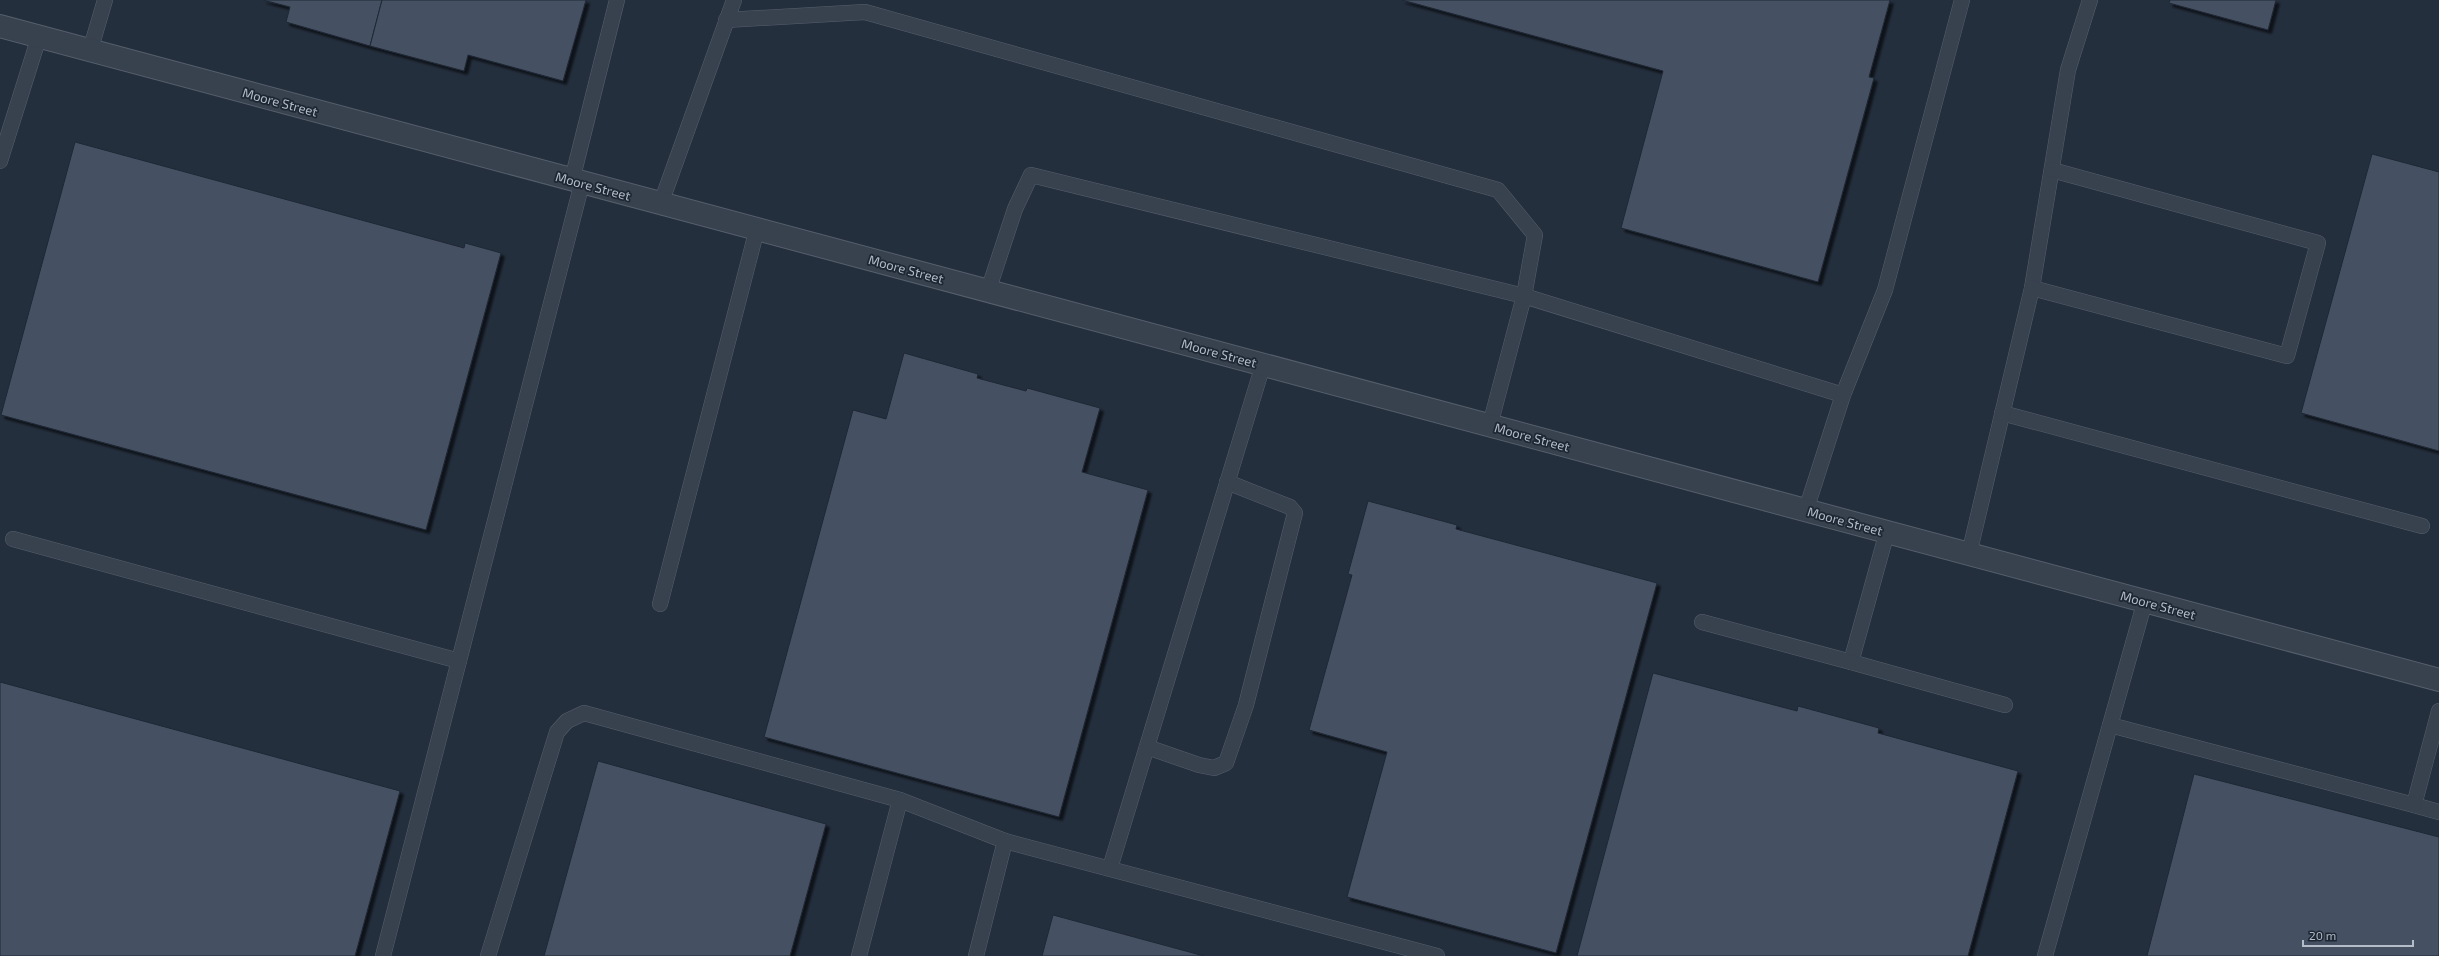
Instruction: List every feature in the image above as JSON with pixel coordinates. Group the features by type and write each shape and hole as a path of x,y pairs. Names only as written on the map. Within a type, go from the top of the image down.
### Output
{"street":[{"name":"Moore Street","path":"0,26 2439,680"}],"lane":[{"path":"90,51 105,0"},
{"path":"384,956 459,660 577,181 617,0"},
{"path":"660,203 734,0"},
{"path":"1806,510 1843,395 1885,290 1962,0"},
{"path":"1969,554 2032,288 2068,70 2090,0"},
{"path":"726,20 865,12 1498,190 1535,235 1524,296 1490,425"},
{"path":"0,161 39,37"},
{"path":"2032,288 2287,356 2318,243 2052,170"},
{"path":"988,291 1015,209 1031,175 1524,296 1843,395"},
{"path":"660,604 757,229"},
{"path":"1110,868 1263,364"},
{"path":"2002,413 2422,526"},
{"path":"1147,746 1214,768 1226,763 1246,705 1295,513 1290,507 1227,482"},
{"path":"1851,662 1887,532"},
{"path":"13,539 459,660"},
{"path":"2045,956 2145,601"},
{"path":"1702,622 2005,705"},
{"path":"2414,805 2439,711"},
{"path":"488,956 557,732 567,721 584,713 900,800 1005,841 1437,956"},
{"path":"2110,725 2439,812"},
{"path":"860,956 900,800"},
{"path":"976,956 1005,841"}],"building":[{"path":"263,0 382,0 370,46 286,22 290,7"},
{"path":"382,0 586,0 563,81 468,55 464,71 370,46"},
{"path":"1402,0 1890,0 1869,77 1874,78 1818,282 1621,228 1663,71"},
{"path":"2170,0 2276,0 2268,30 2169,3"},
{"path":"75,142 464,248 465,243 501,253 426,530 1,415"},
{"path":"2372,154 2439,172 2439,451 2301,413"},
{"path":"904,353 978,374 977,378 1026,391 1027,388 1100,408 1082,472 1148,490 1059,817 764,737 853,410 886,419"},
{"path":"1368,501 1457,525 1456,529 1657,583 1556,953 1347,897 1387,752 1309,730 1352,575 1348,574"},
{"path":"1653,673 1797,711 1798,706 1879,728 1878,733 2018,771 1968,956 1577,956"},
{"path":"0,682 400,791 355,956 0,956"},
{"path":"598,761 826,824 790,956 544,956"},
{"path":"2194,774 2439,837 2439,956 2147,956"},
{"path":"1053,915 1204,956 1042,956"}]}
